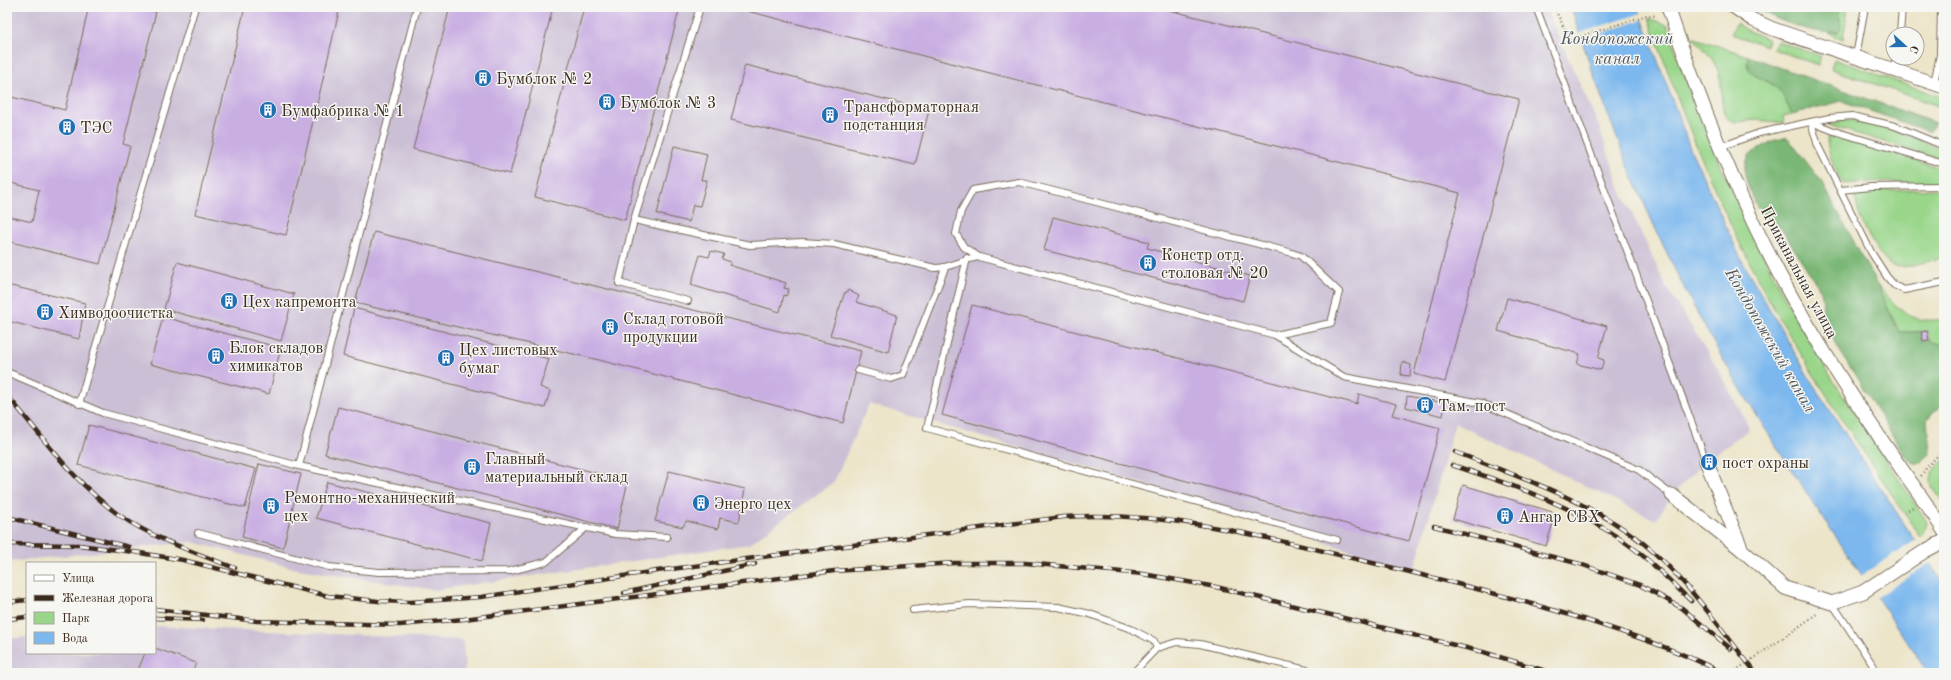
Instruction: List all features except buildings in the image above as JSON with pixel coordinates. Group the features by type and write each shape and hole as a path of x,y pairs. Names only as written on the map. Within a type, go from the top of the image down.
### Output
{"street":[{"name":"Приканальная улица","path":"1668,7 1720,147 1755,226 1794,302 1865,416 1944,531"},
{"path":"1734,7 1748,17 1762,24 1856,56 1885,61"},
{"path":"1901,66 1939,85"},
{"path":"1706,461 1742,550"},
{"path":"1672,496 1742,550 1785,588 1832,603 1863,592 1944,540"}],"lane":[{"path":"79,404 195,7"},
{"path":"299,466 417,7"},
{"path":"688,301 619,283 634,220 700,7"},
{"path":"1536,7 1706,461"},
{"path":"1856,56 1865,7"},
{"path":"1901,26 1902,7"},
{"path":"1939,85 1941,7"},
{"path":"1720,147 1759,133 1841,116 1865,118 1895,126 1944,146"},
{"path":"1811,122 1834,131 1944,164"},
{"path":"1811,122 1818,146 1878,266 1894,285 1904,290 1944,282"},
{"path":"1275,335 1330,323 1338,292 1301,256 1019,182 973,190 961,211 956,234 964,247 979,257 1275,335 1344,377 1481,403 1639,470 1672,496"},
{"path":"1840,190 1872,187 1944,186"},
{"path":"634,220 750,244 802,242 834,244 935,268 946,268 967,258 979,257"},
{"path":"967,258 927,428 1338,540"},
{"path":"858,370 891,378 903,374 907,369 946,268"},
{"path":"7,372 103,413 299,466 616,534 667,537"},
{"path":"198,533 329,567 379,572 510,571 546,562 587,527"},
{"path":"1832,603 1878,673"},
{"path":"913,610 969,604 1058,607 1090,614 1131,629 1154,641 1157,648"},
{"path":"1133,673 1157,648 1177,642 1200,644 1319,673"}],"path":[{"path":"1554,7 1570,40 1650,14 1655,16"},
{"path":"1915,489 1927,467 1944,449"},
{"path":"1905,512 1913,507"},
{"path":"1732,673 1832,603"}],"shaded area":[{"path":"7,7 1545,7 1598,124 1621,190 1666,286 1719,371 1750,429 1706,461 1672,495 1656,520 1455,423 1414,571 1144,484 869,404 834,482 749,544 435,590 298,569 192,542 7,562"},
{"path":"156,626 463,640 465,673 7,673 7,639 26,637 26,654 156,654"}],"green space":[{"path":"1755,7 1838,7 1841,27 1838,32 1806,29 1773,17"},
{"path":"1838,7 1848,7 1843,39 1829,33 1838,32 1840,19"},
{"path":"1649,18 1668,25 1675,49 1701,120 1721,167 1759,246 1792,310 1824,365 1927,522 1924,534 1920,537 1814,376 1794,344 1757,277 1711,182 1672,84"},
{"path":"1736,23 1749,31 1768,39 1766,46 1731,34"},
{"path":"1692,37 1748,56 1747,66 1754,75 1775,86 1782,94 1792,114 1783,116 1784,123 1757,120 1735,122 1728,119 1723,107 1718,71 1711,58"},
{"path":"1777,41 1821,56 1818,65 1773,49"},
{"path":"1748,56 1935,123 1930,132 1842,101 1792,114 1779,90 1771,83 1756,76 1749,70"},
{"path":"1834,59 1944,98 1944,108 1831,69"},
{"path":"1841,120 1880,126 1922,141 1944,152 1944,160 1828,125"},
{"path":"1787,137 1822,182 1877,285 1899,332 1921,332 1923,341 1929,340 1935,344 1944,344 1944,406 1934,411 1927,420 1930,454 1919,464 1912,462 1905,456 1824,325 1822,316 1823,300 1821,291 1782,230 1762,214 1752,197 1747,184 1745,172 1749,155 1772,141"},
{"path":"1827,137 1856,142 1944,169 1944,183 1868,182 1843,184 1834,167 1827,143"},
{"path":"1944,189 1944,257 1903,267 1892,266 1887,263 1876,249 1862,221 1857,206 1857,195 1861,191"},
{"path":"1877,285 1891,301 1905,313 1922,319 1944,319 1944,344 1935,344 1929,340 1927,331 1899,332"},
{"path":"1944,460 1944,504 1932,486 1930,478 1932,473"}],"water":[{"name":"Кондопожский канал","path":"1571,7 1638,7 1690,148 1741,259 1811,381 1944,585 1944,673 1928,673 1798,480 1736,381 1707,331 1680,280 1648,213 1594,77"}],"pier":[{"path":"1642,13 1644,19 1579,41 1577,34"},
{"path":"1916,540 1931,562 1876,598 1861,576"}],"railway":[{"path":"7,395 73,474 87,489 119,515 132,524 161,538 235,568"},
{"path":"1455,452 1528,480 1577,502 1600,514 1643,543 1659,557 1688,588 1756,673"},
{"path":"1452,465 1524,490 1572,511 1594,523 1637,551 1691,601"},
{"path":"7,544 79,545 134,552 183,560 328,596 378,601 410,602 481,597 657,571 1063,517 1104,516 1144,518 1222,528 1260,536 1404,570 1536,605 1657,644 1723,673"},
{"path":"7,517 129,547"},
{"path":"1434,526 1580,564 1640,585 1682,608 1731,649"},
{"path":"156,609 257,621 400,625 464,619 834,571 955,563 1026,563 1143,574 1216,587 1483,652 1553,673"},
{"path":"624,593 755,564"},
{"path":"7,602 26,600"},
{"path":"7,619 26,617"},
{"path":"156,618 203,620"}],"place":[{"name":"Бумблок № 2","path":"483,78"},
{"name":"Бумблок № 3","path":"607,102"},
{"name":"Бумфабрика № 1","path":"268,110"},
{"name":"Трансформаторная подстанция","path":"830,115"},
{"name":"ТЭС","path":"67,127"},
{"name":"Констр отд. столовая № 20","path":"1148,263"},
{"name":"Цех капремонта","path":"229,301"},
{"name":"Химводоочистка","path":"45,312"},
{"name":"Склад готовой продукции","path":"610,327"},
{"name":"Блок складов химикатов","path":"216,356"},
{"name":"Цех листовых бумаг","path":"446,358"},
{"name":"Там. пост","path":"1425,405"},
{"name":"пост охраны","path":"1709,462"},
{"name":"Главный материальный склад","path":"472,467"},
{"name":"Энерго цех","path":"701,503"},
{"name":"Ремонтно-механический цех","path":"271,506"},
{"name":"Ангар СВХ","path":"1505,516"}]}
